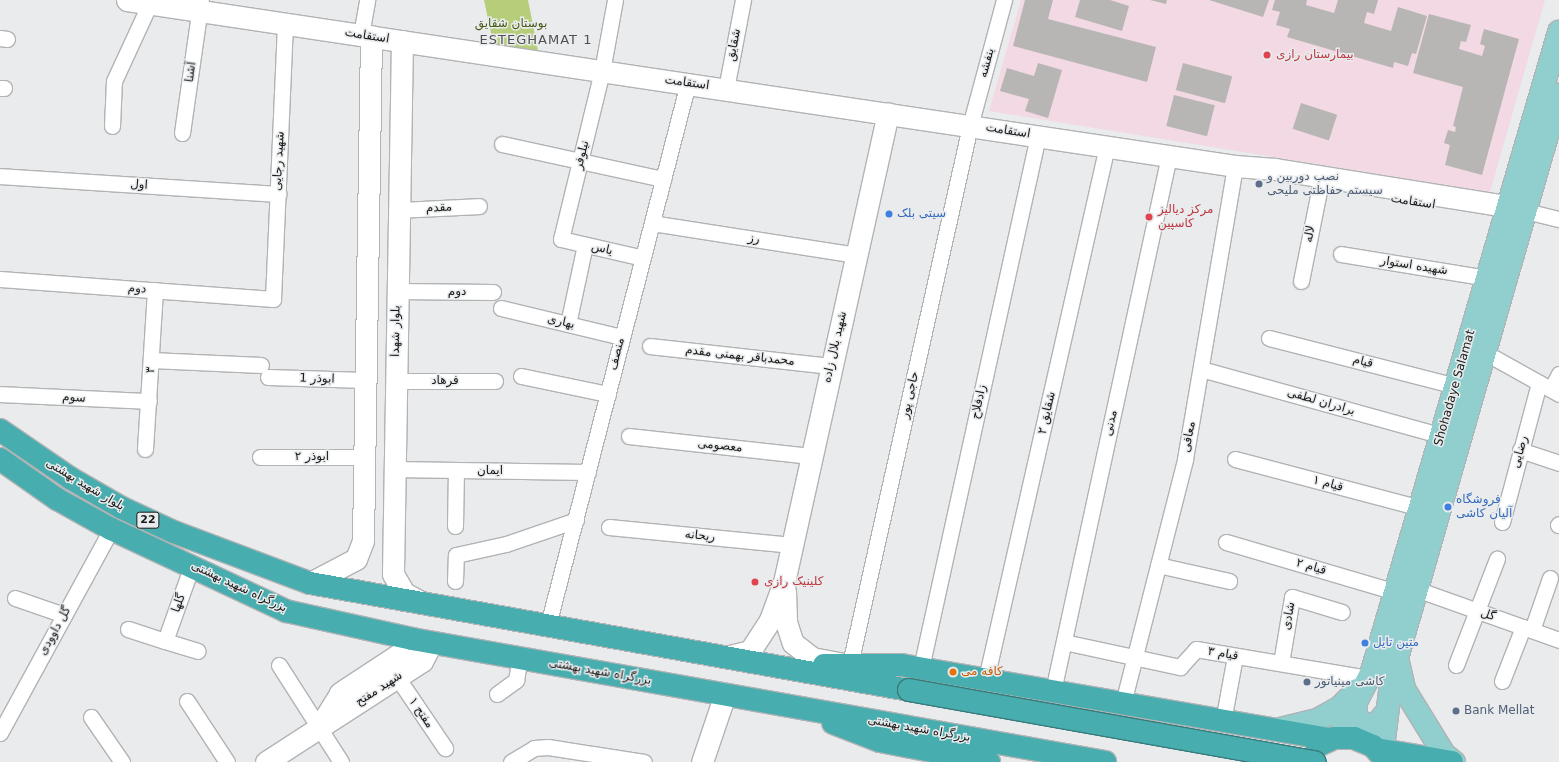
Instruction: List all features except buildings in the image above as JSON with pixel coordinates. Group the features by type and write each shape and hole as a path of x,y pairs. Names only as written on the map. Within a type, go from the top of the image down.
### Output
{"highway":[{"name":"بلوار شهید بهشتی","path":"0,430 70,478 122,508 174,532 310,583"},
{"name":"بلوار شهید بهشتی","path":"0,459 58,499 111,529"},
{"name":"بزرگراه شهید بهشتی","path":"111,529 192,565 286,611 422,641 1105,762"},
{"path":"310,583 1315,762"},
{"path":"778,666 850,664 921,668 1276,730 1334,738 1358,739 1382,755 1453,762"},
{"path":"795,707 880,741 989,762"},
{"path":"1221,720 1235,740 1238,762"},
{"path":"1303,762 1316,747 1334,738"}],"main road":[{"name":"استقامت","path":"127,0 200,5 285,24 688,83 1241,167 1275,169 1516,209"},
{"name":"Shohadaye Salamat","path":"1334,738 1356,705 1406,591 1484,352 1516,209 1559,32"},
{"path":"310,583 356,559 362,541 366,380 366,36"},
{"name":"بلوار شهدا","path":"402,41 394,381 393,574 404,593 425,604"},
{"name":"Shohadaye Salamat","path":"1382,755 1384,714 1397,659 1406,591 1421,508 1501,230 1516,209 1559,94"},
{"name":"شهید بلال زاده","path":"726,657 750,651 770,620 784,582 810,456 888,113"},
{"name":"استقامت","path":"1241,167 1274,179 1488,214 1498,222 1501,230"},
{"name":"شهید بلال زاده","path":"784,582 786,622 793,643 821,661 850,664"},
{"name":"شهید مفتح","path":"266,762 319,728 422,661 422,641 407,649 340,693 319,728"},
{"path":"1397,659 1404,689 1444,754 1453,762"},
{"path":"1276,730 1317,720 1340,707 1368,680"},
{"path":"702,762 725,694"},
{"path":"1356,705 1356,717 1365,725 1377,724 1384,714"}],"street":[{"path":"366,0 366,36"},
{"name":"نیلوفر","path":"561,239 602,71 615,0"},
{"name":"شقایق","path":"726,89 743,0"},
{"name":"بنفشه","path":"970,126 1004,0"},
{"path":"112,126 114,81 161,3"},
{"name":"آشنا","path":"182,132 200,5"},
{"name":"شهید رجایی","path":"273,299 285,24"},
{"name":"منصف","path":"548,625 688,83"},
{"name":"حاجی پور","path":"850,664 970,126"},
{"name":"زادفلاح","path":"921,668 1038,136"},
{"path":"502,144 663,179"},
{"name":"شقایق ۲","path":"986,679 1107,146"},
{"name":"مدنی","path":"1053,691 1169,156"},
{"name":"معافی","path":"1123,703 1185,459 1201,369 1241,167"},
{"name":"اول","path":"0,176 278,194"},
{"name":"لاله","path":"1301,281 1320,186"},
{"name":"مقدم","path":"398,210 479,206"},
{"path":"1516,209 1559,219"},
{"name":"رز","path":"652,223 856,255"},
{"name":"یاس","path":"561,239 643,258"},
{"path":"568,324 585,245"},
{"name":"شهیده استوار","path":"1341,254 1487,278"},
{"name":"دوم","path":"0,279 273,299"},
{"name":"۳","path":"146,449 155,290"},
{"name":"دوم","path":"397,291 493,292"},
{"name":"بهاری","path":"501,308 622,337"},
{"name":"قیام","path":"1270,338 1456,386"},
{"name":"محمدباقر بهمنی مقدم","path":"650,346 830,366"},
{"path":"1484,352 1550,389 1559,374"},
{"name":"ابوذر 1","path":"151,360 366,380"},
{"name":"برادران لطفی","path":"1201,369 1442,436"},
{"path":"521,376 608,394"},
{"name":"فرهاد","path":"394,381 495,381"},
{"name":"رضایی","path":"1502,522 1520,450 1550,389"},
{"name":"سوم","path":"0,394 149,401"},
{"name":"معصومی","path":"629,436 810,456"},
{"path":"1520,450 1559,463"},
{"name":"ابوذر ۲","path":"260,457 364,457"},
{"name":"قیام ۱","path":"1235,459 1421,508"},
{"name":"ایمان","path":"393,468 456,471 588,472"},
{"path":"455,526 456,471"},
{"path":"455,581 456,555 506,544 576,520"},
{"name":"ریحانه","path":"609,527 792,545"},
{"name":"گل داوودی","path":"0,733 111,529"},
{"name":"قیام ۲","path":"1226,542 1406,591"},
{"path":"1456,665 1497,559"},
{"name":"گلها","path":"165,642 192,565"},
{"path":"1158,565 1229,581"},
{"path":"1502,682 1528,629 1550,578"},
{"name":"گل","path":"1406,591 1477,611 1559,640"},
{"name":"شادی","path":"1281,663 1292,597 1342,612"},
{"path":"15,598 64,615"},
{"path":"128,629 165,642 198,651"},
{"name":"قیام ۳","path":"1064,642 1180,667 1196,649 1281,663 1368,680"},
{"path":"1221,720 1235,656"},
{"path":"498,694 516,680 520,658"},
{"path":"279,666 341,762"},
{"name":"مفتح ۱","path":"397,677 445,748"},
{"path":"188,701 227,762"},
{"path":"91,717 122,762"},
{"path":"511,762 534,748 548,747 644,762"}],"shaded area":[{"name":"بیمارستان رازی","path":"1021,0 1545,0 1490,192 989,111"}],"green space":[{"name":"بوستان شقایق","path":"484,0 528,0 538,51 494,47"}],"place":[{"name":"بیمارستان رازی","path":"1267,55"},
{"name":"نصب دوربین و سیستم حفاظتی ملیحی","path":"1259,184"},
{"name":"سیتی بلک","path":"889,214"},
{"name":"مرکز دیالیز کاسپین","path":"1149,217"},
{"name":"فروشگاه آلیان کاشی","path":"1448,507"},
{"name":"کلینیک رازی","path":"755,582"},
{"name":"متین تایل","path":"1365,643"},
{"name":"کافه می","path":"953,672"},
{"name":"کاشی مینیاتور","path":"1307,682"},
{"name":"Bank Mellat","path":"1456,711"}],"district":[{"name":"ESTEGHAMAT 1","path":"536,40"}]}
